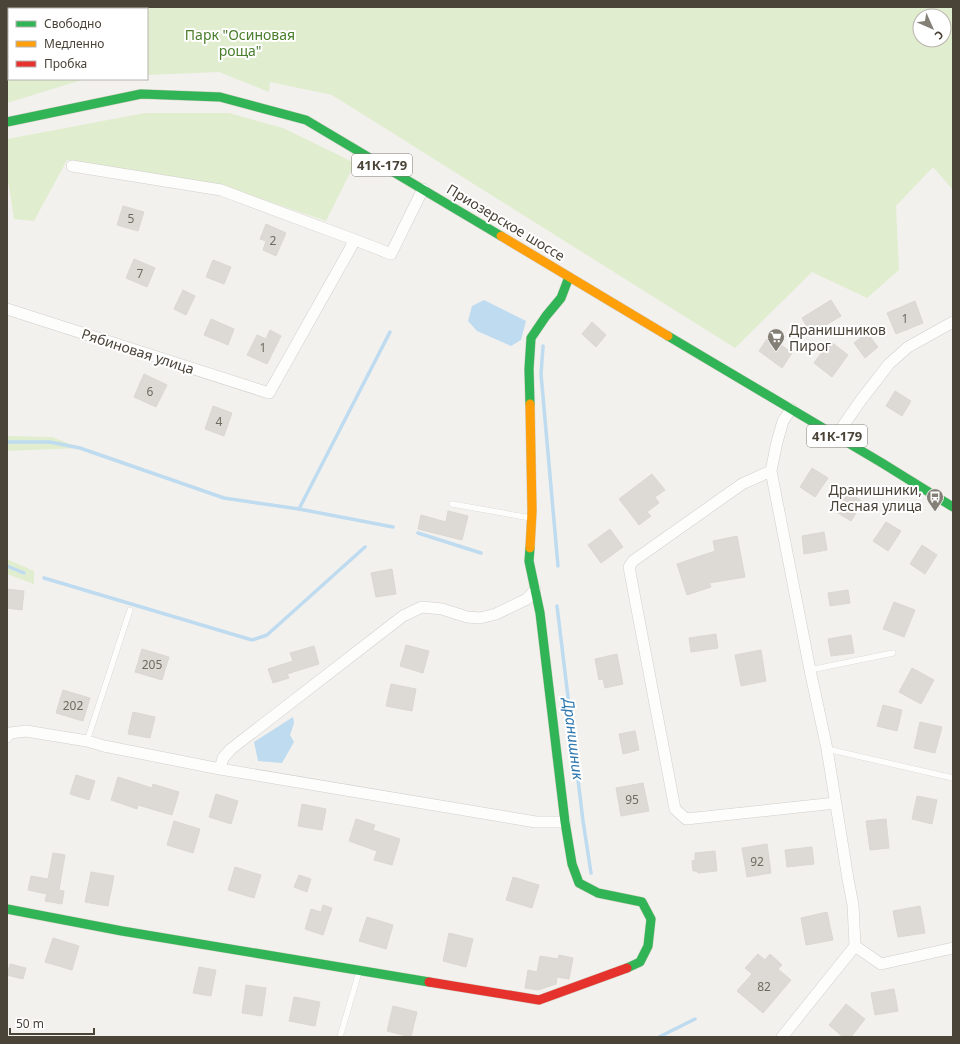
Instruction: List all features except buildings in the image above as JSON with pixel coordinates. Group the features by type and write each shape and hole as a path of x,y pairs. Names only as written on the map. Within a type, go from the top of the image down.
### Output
{"street":[{"name":"Приозерское шоссе","path":"7,122 141,94 220,97 306,120 953,506"},
{"path":"72,166 221,190 392,254 423,189"},
{"name":"Рябиновая улица","path":"7,309 269,392 355,240"},
{"path":"7,909 122,931 539,1000 624,970 640,962 648,946 651,918 642,902 598,893 580,883 572,864 565,822 540,613 529,561 532,518 529,369 531,338 561,298 570,277"},
{"path":"836,436 888,364 908,347 953,322"},
{"path":"782,1037 855,946 853,905 827,749 771,471 783,421 791,409"},
{"path":"771,471 742,484 632,561 629,567 675,809 686,819 836,803"},
{"path":"220,769 223,758 231,749 403,616 422,607 442,609 467,617 480,618 496,614 527,599 535,590"},
{"path":"7,738 10,733 26,731 220,769 536,822 565,822"},
{"path":"855,946 881,964 953,948"}],"lane":[{"path":"452,504 532,518"},
{"path":"87,742 130,610"},
{"path":"810,670 893,654"},
{"path":"827,749 953,778"},
{"path":"340,1037 360,971"}],"green space":[{"name":"Парк \"Осиновая роща\"","path":"7,7 953,7 953,190 933,167 896,206 899,270 867,298 812,272 735,348 332,95 270,82 269,92 219,72 148,75 148,8 8,8 8,80 82,80 7,103"},
{"path":"145,113 229,113 283,128 355,163 326,221 221,185 67,160 34,221 14,219 7,174 7,139"},
{"path":"7,436 52,437 80,448 7,451"},
{"path":"7,559 34,571 34,584 7,574"}],"water":[{"path":"484,300 526,321 521,340 511,346 477,331 468,321 472,306"},
{"path":"293,717 294,723 290,735 294,742 282,763 258,761 254,742"}],"waterway":[{"path":"7,442 50,442 80,448 224,498 299,509 390,332"},
{"path":"543,346 541,374 558,566"},
{"path":"299,509 393,527"},
{"path":"418,533 481,553"},
{"path":"44,578 252,640 267,635 365,547"},
{"path":"7,566 24,573"},
{"name":"Дранишник","path":"557,606 583,821 591,873"},
{"path":"659,1037 695,1019"}],"traffic: fast":[{"path":"7,122 141,94 220,97 306,120 501,236"},
{"path":"530,404 529,369 531,338 561,298 569,277"},
{"path":"668,336 882,463 953,507"},
{"path":"530,548 529,561 540,613 565,822 572,864 579,883 598,893 642,902 651,919 648,946 640,962 627,968"},
{"path":"7,909 122,931 429,982"}],"traffic: slow":[{"path":"501,236 668,336"},
{"path":"530,404 532,511 530,548"}],"traffic: jam":[{"path":"429,982 539,1000 627,968"}],"place":[{"name":"Дранишников Пирог","path":"776,352"},
{"name":"Дранишники, Лесная улица","path":"935,512"}]}
